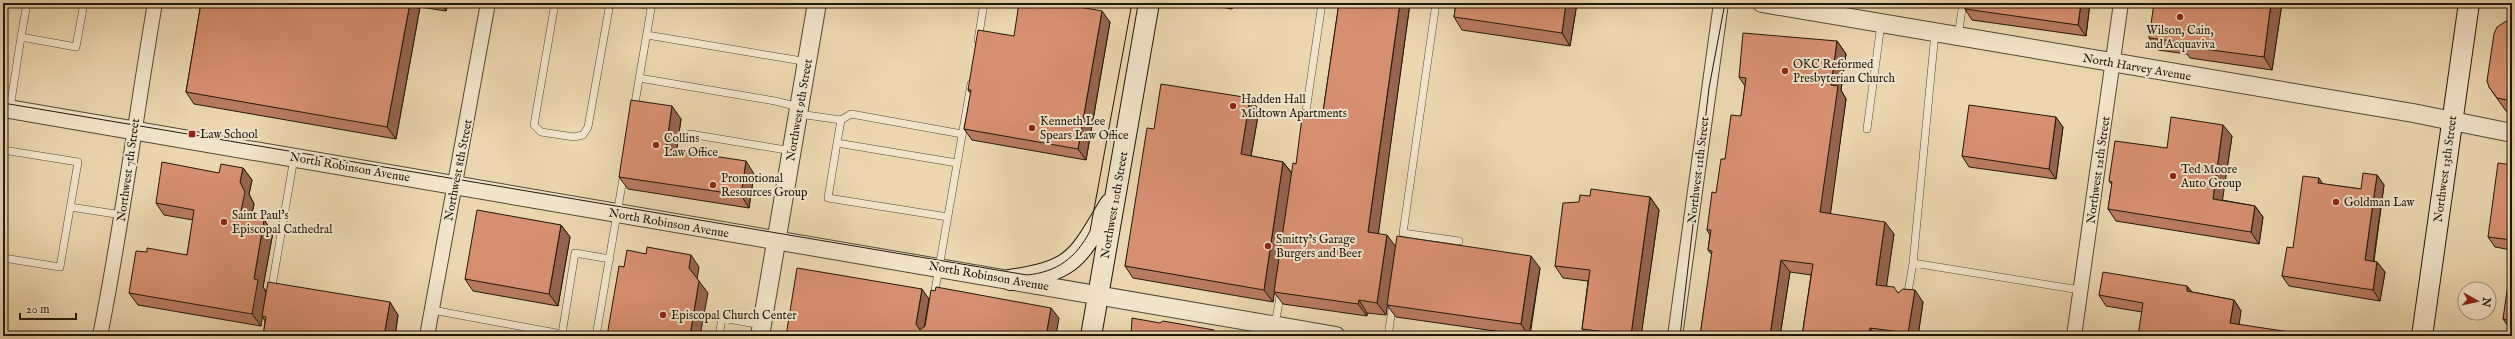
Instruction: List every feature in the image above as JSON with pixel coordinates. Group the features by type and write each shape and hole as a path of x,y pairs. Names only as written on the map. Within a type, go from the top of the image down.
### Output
{"main road":[{"name":"Northwest 10th Street","path":"1091,336 1148,3"},
{"name":"Northwest 13th Street","path":"2422,336 2469,3"},
{"path":"1010,280 1042,275 1068,263 1086,243 1116,193"}],"street":[{"name":"Northwest 7th Street","path":"100,336 122,215 154,3"},
{"name":"Northwest 8th Street","path":"427,336 488,3"},
{"name":"Northwest 9th Street","path":"761,330 817,3"},
{"name":"Northwest 11th Street","path":"1675,336 1721,3"},
{"name":"North Harvey Avenue","path":"1762,3 2113,62 2512,133"},
{"name":"Northwest 12th Street","path":"2074,336 2121,3"},
{"name":"North Robinson Avenue","path":"6,109 1010,280 1274,331 1336,336"}],"lane":[{"path":"6,109 22,38 27,3"},
{"path":"22,38 76,47 84,3"},
{"path":"555,3 534,125 541,132 574,137 583,135 588,127 610,3"},
{"path":"633,116 652,4 636,3"},
{"path":"977,48 984,3"},
{"path":"1304,126 1322,3"},
{"path":"1436,3 1402,237 1459,241"},
{"path":"1958,37 1963,3"},
{"path":"1867,129 1881,24"},
{"path":"1907,300 1913,263 1935,33"},
{"path":"647,35 808,62"},
{"path":"639,78 775,101 799,110 841,120 851,114 962,134"},
{"path":"933,306 971,79"},
{"path":"841,120 828,198 948,217"},
{"path":"690,134 792,151"},
{"path":"837,143 957,164"},
{"path":"3,150 78,162 60,267 3,258"},
{"path":"270,300 294,158"},
{"path":"596,336 626,162"},
{"path":"70,207 122,215"},
{"path":"432,310 562,334 575,253 610,259"},
{"path":"1913,263 2080,290"},
{"path":"1274,331 1282,280"},
{"path":"1388,336 1394,292"},
{"path":"719,336 722,318 761,330"}],"building":[{"path":"201,3 410,3 387,127 186,92"},
{"path":"1019,3 1057,3 1102,11 1078,149 964,129 971,90 968,90 978,30 1014,36"},
{"path":"1339,3 1400,3 1368,232 1387,235 1377,303 1359,300 1358,304 1274,292 1293,163 1296,164 1303,110 1323,112"},
{"path":"1456,3 1566,3 1562,33 1454,17"},
{"path":"1965,3 2081,3 2078,25 1965,9"},
{"path":"2154,3 2271,3 2264,57 2181,46 2181,42 2149,38"},
{"path":"2508,20 2512,20 2512,101 2497,98 2489,87 2487,81 2494,34 2497,27"},
{"path":"1743,33 1837,41 1831,85 1838,86 1820,212 1885,222 1876,285 1894,287 1898,293 1903,289 1915,290 1908,333 1870,328 1869,336 1802,336 1813,264 1781,260 1770,336 1700,336 1712,251 1708,250 1711,230 1707,230 1712,192 1716,193 1721,159 1725,159 1731,115 1741,116 1746,78 1739,77"},
{"path":"1161,84 1250,98 1241,154 1283,162 1264,290 1125,266 1147,128 1154,129"},
{"path":"631,100 672,106 666,149 746,161 741,195 619,177"},
{"path":"1969,105 2056,117 2049,169 1962,156"},
{"path":"2171,117 2223,125 2213,199 2255,206 2251,232 2108,209 2112,182 2109,181 2115,141 2167,148"},
{"path":"162,162 219,173 221,164 243,168 240,182 245,192 240,216 264,220 254,279 258,280 252,314 129,293 136,251 147,252 147,248 187,255 194,210 156,203"},
{"path":"2498,163 2512,165 2512,240 2488,237"},
{"path":"2363,173 2377,175 2365,260 2377,262 2373,290 2282,276 2287,247 2293,248 2303,176 2319,178 2318,183 2361,189"},
{"path":"1591,189 1650,197 1631,335 1582,329 1590,270 1555,266 1563,203 1579,202 1580,195 1590,196"},
{"path":"477,210 561,225 549,294 465,279"},
{"path":"1397,236 1531,256 1521,324 1387,305"},
{"name":"Episcopal Church Center","path":"647,247 691,255 689,268 699,281 690,336 607,336 619,266 624,267 627,250 646,254"},
{"path":"797,268 922,289 916,324 920,330 925,326 931,290 935,291 936,287 1051,308 1046,336 786,336"},
{"path":"2103,272 2187,286 2187,291 2234,300 2230,323 2316,336 2138,336 2143,303 2099,295"},
{"path":"268,282 390,302 384,336 263,336 266,317 262,316"},
{"path":"2508,284 2512,284 2512,321 2503,319"},
{"path":"1132,318 1160,323 1163,321 1214,330 1218,334 1238,336 1131,336"}],"tram line":[{"path":"3,103 1027,275 1048,271 1064,262 1072,256 1085,241 1090,231 1132,3"},
{"path":"1680,336 1709,88 1725,3"}],"place":[{"name":"Wilson, Cain, and Acquaviva","path":"2180,17"},
{"name":"OKC Reformed Presbyterian Church","path":"1785,71"},
{"name":"Hadden Hall Midtown Apartments","path":"1233,106"},
{"name":"Kenneth Lee Spears Law Office","path":"1032,128"},
{"name":"Law School","path":"192,134"},
{"name":"Collins Law Office","path":"656,145"},
{"name":"Ted Moore Auto Group","path":"2173,176"},
{"name":"Promotional Resources Group","path":"713,185"},
{"name":"Goldman Law","path":"2336,202"},
{"name":"Saint Paul's Episcopal Cathedral","path":"224,222"},
{"name":"Smitty’s Garage Burgers and Beer","path":"1268,246"},
{"name":"Episcopal Church Center","path":"663,315"}]}
